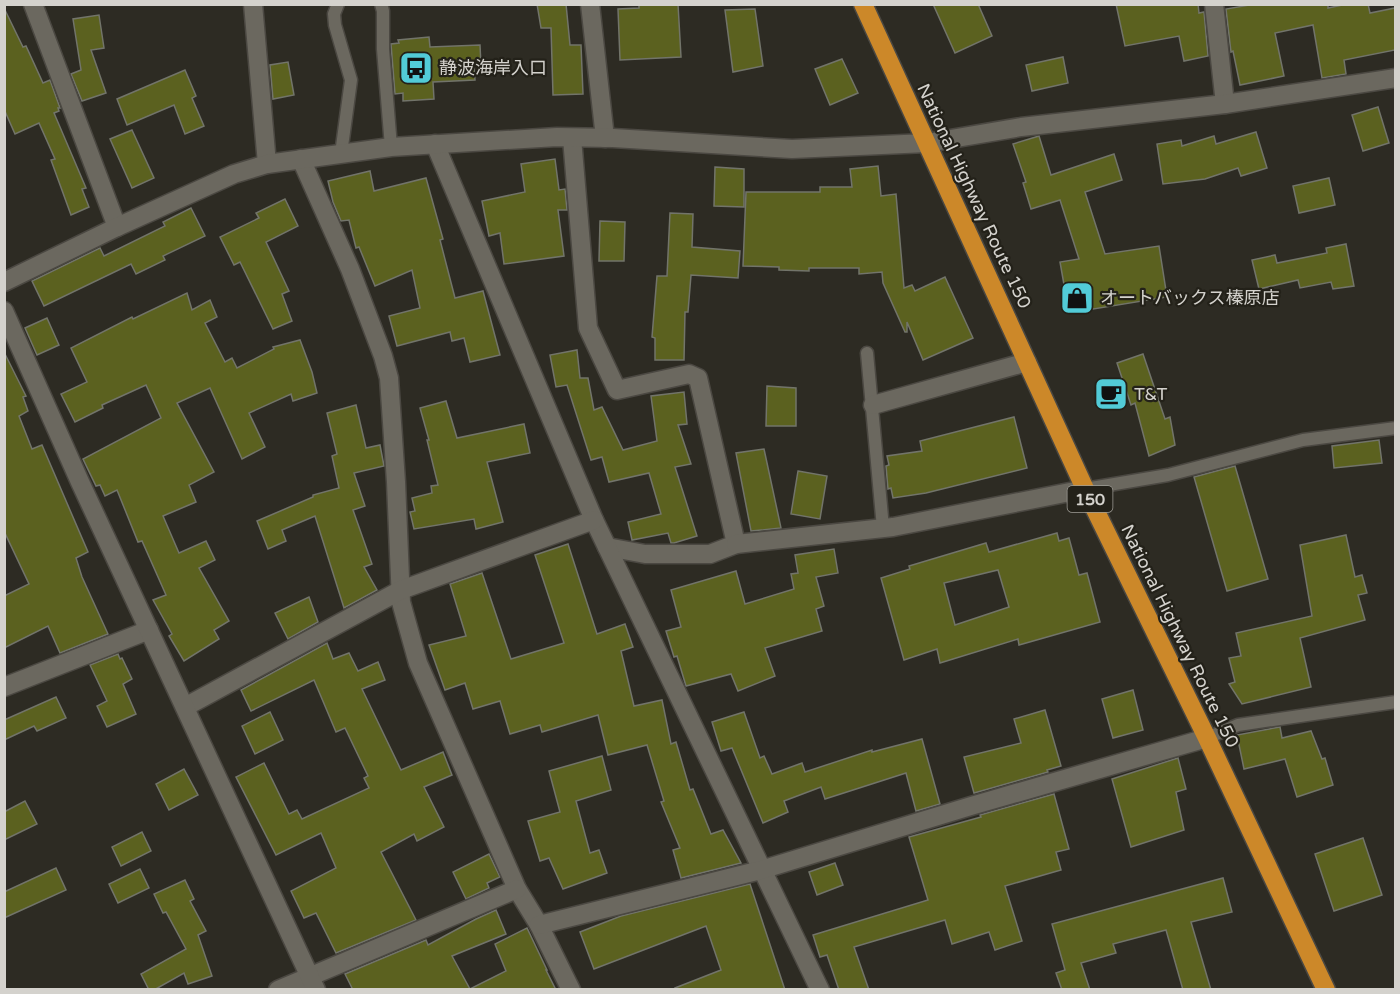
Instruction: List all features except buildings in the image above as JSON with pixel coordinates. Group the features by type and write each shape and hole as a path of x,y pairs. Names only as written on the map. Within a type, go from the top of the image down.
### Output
{"highway":[{"name":"National Highway Route 150","path":"863,4 1085,489 1207,738 1326,990"}],"street":[{"path":"33,4 117,227"},
{"path":"253,4 267,164"},
{"path":"590,4 605,138"},
{"path":"1214,4 1225,104"},
{"path":"4,282 234,174 267,164 301,159 391,147 572,138 792,149 927,143 1022,127 1225,104 1395,78"},
{"path":"572,138 588,328 617,390 689,374 698,378 736,544"},
{"path":"435,144 594,520 819,990"},
{"path":"301,159 350,269 389,378 401,602 418,663 517,889 539,924 571,990"},
{"path":"4,310 80,482 314,983"},
{"path":"873,405 1027,362"},
{"path":"607,547 645,554 710,554 736,544 883,528 1085,489"},
{"path":"184,707 401,590 594,520"},
{"path":"4,687 149,630"},
{"path":"539,924 761,870 1207,738"},
{"path":"278,990 314,983 517,889"}],"lane":[{"path":"338,4 334,14 335,25 351,80 341,154"},
{"path":"381,4 391,147"},
{"path":"867,353 883,528"},
{"path":"1085,489 1168,475 1303,440 1395,428"},
{"path":"1207,738 1238,725 1395,702"}],"place":[{"name":"静波海岸入口","path":"416,68"},
{"name":"オートバックス榛原店","path":"1077,298"},
{"name":"T&T","path":"1111,394"}]}
